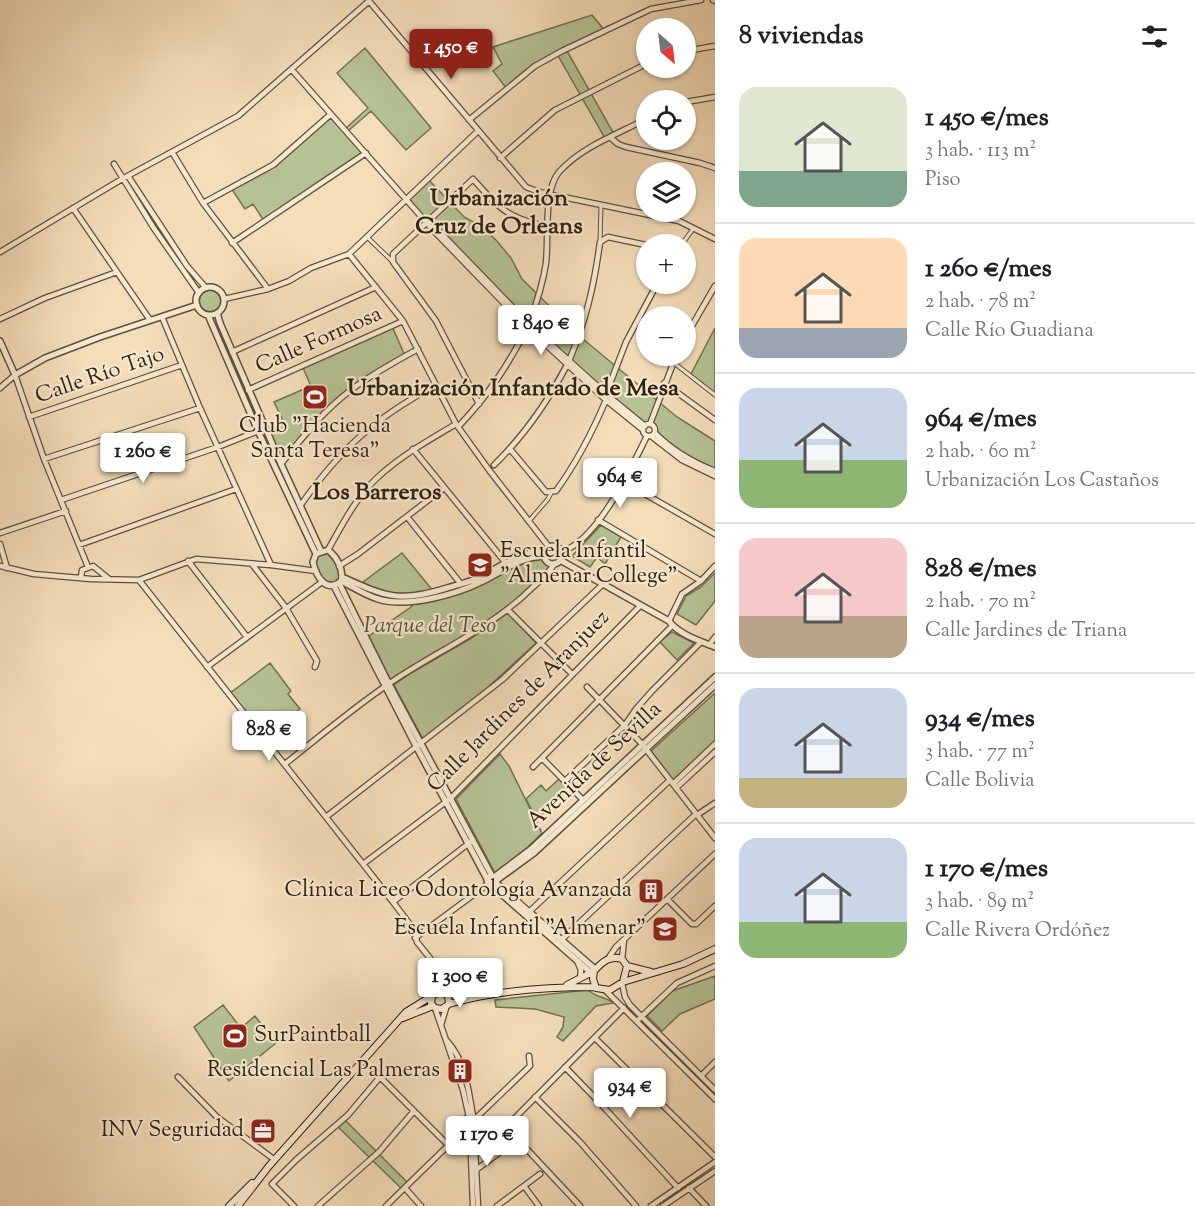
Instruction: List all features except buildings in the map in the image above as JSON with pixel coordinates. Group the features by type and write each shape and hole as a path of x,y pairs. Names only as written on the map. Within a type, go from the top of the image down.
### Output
{"main road":[{"path":"232,1205 275,1160 405,1012 440,993 494,994 564,987 595,987 606,991 654,972 683,964 715,949"},
{"path":"564,987 593,972 613,957 622,959 627,966 637,970 654,972"},
{"path":"623,983 627,966"},
{"path":"593,972 595,987"},
{"path":"440,993 450,998 447,1006"},
{"path":"434,1007 440,993"},
{"path":"399,1019 434,1007 494,994"}],"street":[{"path":"469,120 535,66 562,51 651,9 701,0"},
{"path":"0,252 122,179 238,116 369,1 526,187 679,221 715,240"},
{"path":"696,49 715,46"},
{"path":"501,158 562,106 636,69"},
{"path":"292,70 406,200 527,322 530,329 606,397 646,427 651,435 682,460 715,476"},
{"path":"696,100 715,97"},
{"path":"203,203 273,165 331,114"},
{"path":"527,322 542,280 549,227 550,193 554,179 565,166 585,151 636,124"},
{"path":"224,299 268,289 289,281 311,268 349,254 478,131"},
{"path":"611,138 626,147 715,168"},
{"path":"172,152 203,203 268,289"},
{"path":"232,243 366,153"},
{"path":"114,164 153,227 199,293 197,305 201,312 208,315 217,313 224,305 224,299 218,290 206,288 187,266 128,176"},
{"path":"393,262 393,254 473,179 496,205 507,213 524,222 549,227"},
{"path":"494,465 532,423 551,396 568,363 586,316 594,285 600,242 601,205"},
{"path":"73,208 150,320"},
{"path":"690,234 694,228"},
{"path":"367,237 393,262 436,321 479,405"},
{"path":"600,242 608,237 636,243"},
{"path":"349,254 403,321 457,425 529,520 546,551 548,562 557,561 603,584 701,642 712,646 715,637"},
{"path":"0,319 45,298 117,272"},
{"path":"696,321 713,295 715,286"},
{"path":"232,352 376,287"},
{"path":"199,293 206,288"},
{"path":"529,520 551,493 556,491 591,436 626,342 652,294"},
{"path":"0,388 15,375 45,358 197,305"},
{"path":"217,313 248,390 322,552"},
{"path":"208,315 258,430 322,552 334,556 339,566 339,582 363,637 492,880 579,963 593,972"},
{"path":"162,317 200,408 271,565"},
{"name":"Calle Formosa","path":"248,390 403,321"},
{"path":"527,322 533,324 506,368 479,405 457,425 413,449 377,478 313,562 322,582 329,586 339,582 399,598 428,594 477,579 505,562 530,552 546,551"},
{"path":"0,340 15,375 44,459 88,567"},
{"path":"281,464 328,410 349,391 418,349"},
{"name":"Calle Río Tajo","path":"29,417 182,365"},
{"path":"646,427 672,366"},
{"path":"677,366 715,395"},
{"path":"664,383 715,420"},
{"path":"300,506 325,472 363,433 405,402 436,385"},
{"path":"44,459 200,408"},
{"path":"285,764 387,685 468,638 508,610 546,575 562,552 573,548 598,520 624,482 654,427 646,427"},
{"path":"61,500 218,447 258,430"},
{"path":"651,435 697,464 715,471"},
{"path":"413,449 505,562"},
{"path":"510,449 546,492 551,493"},
{"path":"624,482 715,534"},
{"path":"339,566 408,518 444,488"},
{"path":"79,545 236,489"},
{"path":"0,533 66,511"},
{"path":"408,518 461,584"},
{"path":"598,520 701,581"},
{"path":"0,544 7,568"},
{"path":"339,582 378,599 399,603 414,602 480,583 518,561 557,547 562,552"},
{"path":"0,567 34,574 139,580 196,559 316,571"},
{"path":"188,561 247,637"},
{"path":"252,564 286,608 317,662 315,667"},
{"path":"81,578 82,570 93,566 109,579"},
{"path":"533,767 600,700 670,623 681,594 701,581 715,566"},
{"path":"139,580 393,902 433,962 439,977 440,993"},
{"path":"207,667 322,582"},
{"path":"326,817 504,679 603,584"},
{"name":"Calle Jardines de Aranjuez","path":"363,864 448,800 640,606"},
{"path":"508,610 572,674"},
{"path":"565,781 625,725 641,703 701,642"},
{"name":"Avenida de Sevilla","path":"492,880 534,853 715,677"},
{"name":"Avenida de Sevilla","path":"492,880 531,849 583,800 715,685"},
{"path":"587,687 644,747 715,838"},
{"path":"529,912 715,744"},
{"path":"673,784 715,752"},
{"path":"543,758 583,800"},
{"path":"561,940 696,814 715,803"},
{"path":"393,902 471,842"},
{"path":"608,959 624,940 715,854"},
{"path":"492,880 561,940 593,972"},
{"path":"415,938 492,880"},
{"path":"667,898 692,924 696,924 715,906"},
{"path":"622,959 624,940"},
{"path":"579,963 580,978"},
{"path":"637,1021 676,983 715,966"},
{"path":"623,983 626,1000 715,1090"},
{"path":"606,991 715,1099"},
{"path":"441,1025 447,1006"},
{"path":"386,1206 448,1145 478,1124 473,1117 468,1088 459,1059 444,1037 434,1007"},
{"path":"580,1206 507,1128 624,1008"},
{"path":"595,1038 715,1157"},
{"path":"478,1206 470,1129 465,1122 530,1066 529,1056"},
{"path":"701,1076 715,1062"},
{"path":"565,1067 678,1188"},
{"path":"178,1077 218,1117 275,1160"},
{"path":"294,1206 272,1184 348,1115 380,1077 448,1145"},
{"path":"535,1097 580,1142 636,1206"},
{"path":"318,1206 379,1152 414,1111"},
{"path":"470,1129 473,1206"},
{"path":"471,1174 512,1143"},
{"path":"651,1206 715,1162"},
{"path":"663,1206 715,1171"},
{"path":"497,1206 540,1174"},
{"path":"524,1186 539,1206"},
{"path":"405,1188 421,1206"},
{"path":"689,1188 706,1206"}],"green space":[{"path":"592,15 605,31 566,49 615,136 606,140 557,54 535,66 507,89 493,71 502,64 493,47"},
{"path":"365,48 431,128 406,150 371,111 347,132 366,153 264,221 253,204 245,209 231,188 273,165 331,114 345,129 368,108 337,73"},
{"path":"428,179 464,217 481,226 496,240 511,258 522,279 583,339 677,417 715,441 715,471 697,464 655,433 653,426 647,425 606,394 526,321 406,200"},
{"path":"210,290 218,293 221,301 218,309 210,312 202,309 199,301 202,293"},
{"name":"Club \"Hacienda Santa Teresa\"","path":"392,326 405,356 369,377 328,410 281,464 266,430 284,423 274,402 311,386 302,366"},
{"path":"715,328 715,394 690,376"},
{"path":"601,525 621,537 605,564 597,557 590,567 572,556"},
{"path":"328,550 339,566 341,581 329,586 314,567 316,554"},
{"path":"402,553 434,592 399,598 359,585"},
{"name":"Parque del Teso","path":"544,556 548,562 555,563 508,610 389,684 366,638 411,607 414,602 480,583 518,561"},
{"path":"715,573 715,601 696,625 677,614 686,596 701,587"},
{"path":"508,613 536,643 486,689 423,739 394,685"},
{"path":"672,632 694,643 677,660 660,642"},
{"path":"270,663 291,691 288,694 300,709 263,738 229,694"},
{"path":"715,693 715,741 673,780 651,751"},
{"path":"500,754 509,766 542,833 495,873 456,799"},
{"path":"559,779 568,788 537,820 526,799 541,785 546,791"},
{"path":"715,976 715,999 680,1014 662,1031 647,1016 672,991"},
{"path":"588,990 613,1003 596,1006 563,1041 557,1037 563,1027 564,1017 535,1009 496,1007 495,1000"},
{"name":"SurPaintball","path":"223,1005 241,1028 255,1016 276,1043 229,1081 194,1027"},
{"path":"344,1119 409,1184 403,1190 336,1125"}],"place":[{"name":"Club \"Hacienda Santa Teresa\"","path":"315,397"},
{"name":"Escuela Infantil \"Almenar College\"","path":"480,565"},
{"name":"Clínica Liceo Odontología Avanzada","path":"651,891"},
{"name":"Escuela Infantil \"Almenar\"","path":"665,929"},
{"name":"SurPaintball","path":"235,1036"},
{"name":"Residencial Las Palmeras","path":"460,1071"},
{"name":"INV Seguridad","path":"263,1131"}],"district":[{"name":"Urbanización Cruz de Orleans","path":"499,213"},
{"name":"Urbanización Infantado de Mesa","path":"513,389"},
{"name":"Los Barreros","path":"377,493"}]}
